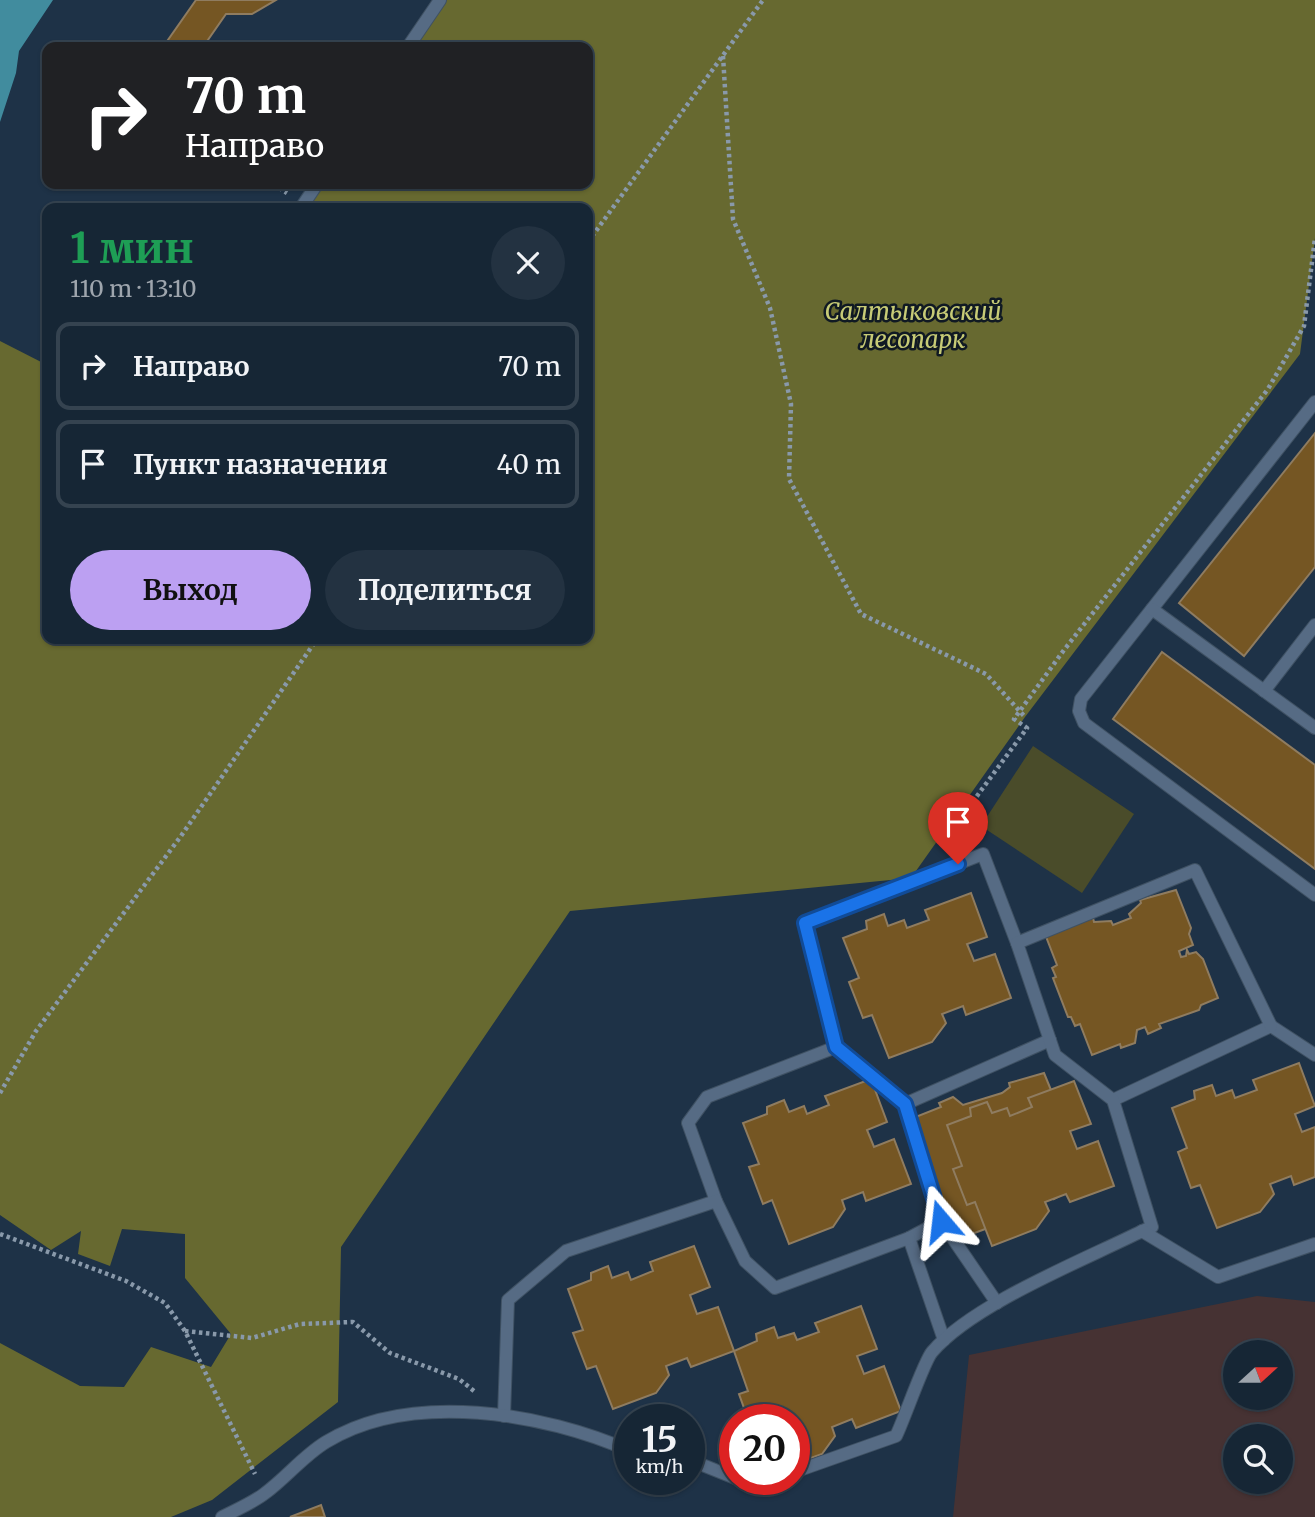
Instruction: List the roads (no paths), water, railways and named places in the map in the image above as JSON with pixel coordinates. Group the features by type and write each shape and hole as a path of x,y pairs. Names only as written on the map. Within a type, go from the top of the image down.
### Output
{"lane":[{"path":"411,42 440,0"},
{"path":"1315,402 1081,699 1079,711 1084,723 1315,895"},
{"path":"1152,609 1315,728"},
{"path":"1264,691 1315,625"},
{"path":"810,1466 896,1436 929,1354 944,1340 997,1304 1152,1227 1113,1100 1055,1055 983,854 805,923 836,1047 905,1104 941,1221 997,1304"},
{"path":"1017,943 1195,870 1271,1026 1315,1055"},
{"path":"1113,1100 1271,1026"},
{"path":"905,1104 1050,1040"},
{"path":"836,1047 707,1097 688,1123 716,1201 745,1261 775,1288 909,1238 941,1221"},
{"path":"504,1416 508,1300 566,1251 716,1201"},
{"path":"1142,1231 1218,1277 1315,1244"},
{"path":"909,1238 944,1340"},
{"path":"222,1517 264,1494 326,1442 364,1424 431,1410 504,1416 597,1436 614,1444"}],"park label":[{"name":"Салтыковский лесопарк","path":"913,325"}]}
